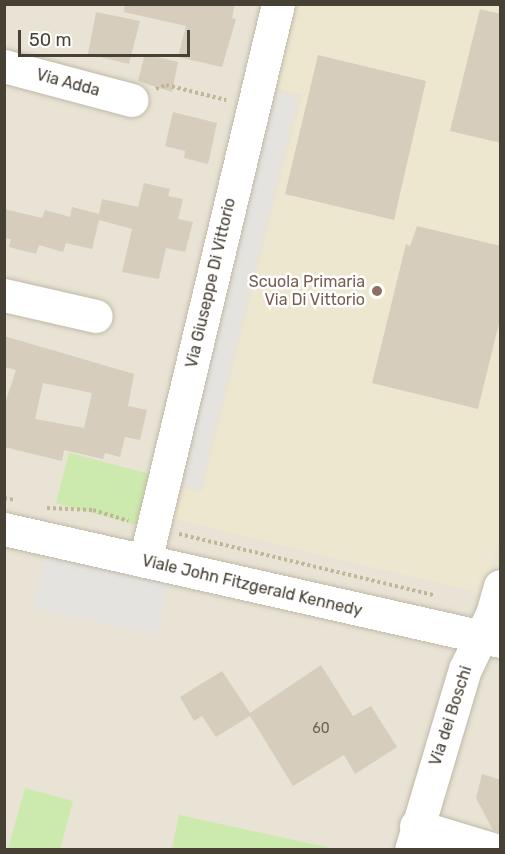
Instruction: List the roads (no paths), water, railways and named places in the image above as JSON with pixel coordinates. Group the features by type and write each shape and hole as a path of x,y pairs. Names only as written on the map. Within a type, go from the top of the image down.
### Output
{"street":[{"name":"Via Giuseppe Di Vittorio","path":"145,561 278,4"},
{"name":"Via Adda","path":"4,66 132,100"},
{"path":"4,295 96,316"},
{"name":"Viale John Fitzgerald Kennedy","path":"4,529 490,640"},
{"name":"Via dei Boschi","path":"414,838 465,669 490,640 501,586"},
{"path":"414,838 495,849"}],"place":[{"name":"Scuola Primaria Via Di Vittorio","path":"377,291"}]}
